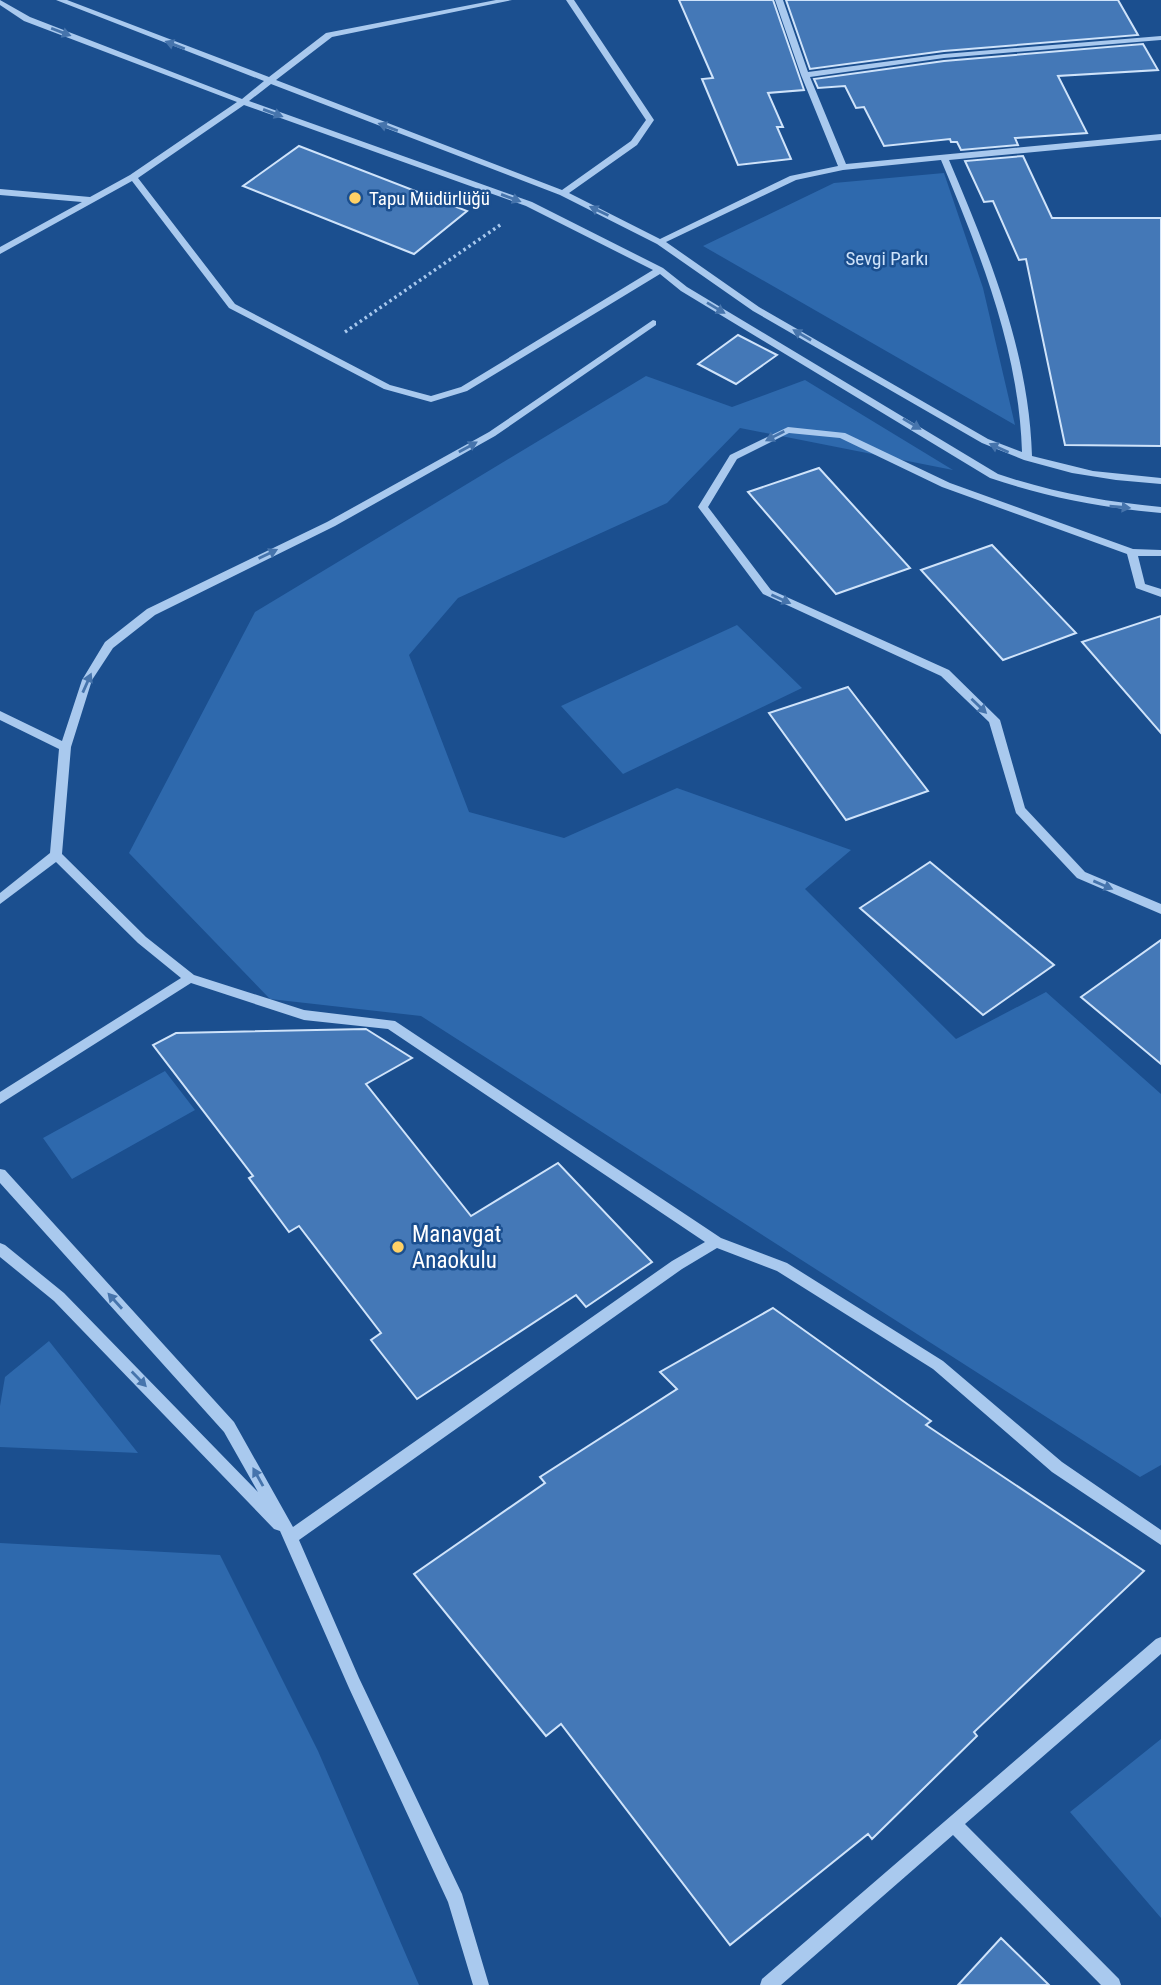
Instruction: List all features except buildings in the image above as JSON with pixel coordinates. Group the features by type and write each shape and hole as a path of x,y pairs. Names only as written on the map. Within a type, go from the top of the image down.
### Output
{"street":[{"path":"60,0 563,193 660,242 756,309 985,441 1027,458 1096,476 1161,481"},
{"path":"0,251 133,177 243,102 329,35 508,0"},
{"path":"563,193 634,143 650,120 570,0"},
{"path":"779,0 805,75 843,167"},
{"path":"0,2 27,19 243,102 529,204 660,270 684,289 994,476 1047,495 1111,506 1161,510"},
{"path":"805,75 944,56 1161,38"},
{"path":"660,242 793,178 843,167 1161,137"},
{"path":"944,157 968,214 1014,359 1027,458"},
{"path":"133,177 232,306 387,387 431,399 464,389 660,270"},
{"path":"0,191 91,200"},
{"path":"0,899 55,855 65,747 87,680 109,645 151,612 331,524 492,434 653,323"},
{"path":"1161,554 1132,552 946,485 842,435 788,430 733,457 703,507 767,592 944,673 994,720 1020,810 1081,876 1161,909"},
{"path":"1132,552 1140,586 1161,593"},
{"path":"0,715 65,747"},
{"path":"55,855 142,940 190,978 304,1015 391,1024 716,1242 782,1267 938,1365 1057,1468 1161,1538"},
{"path":"1,1100 190,978"},
{"path":"0,1174 229,1427 291,1536 354,1683 456,1900 481,1985"},
{"path":"291,1536 677,1265 716,1242"},
{"path":"0,1249 59,1297 291,1536"},
{"path":"768,1985 956,1825 1161,1644"},
{"path":"956,1825 1113,1985"}],"path":[{"path":"345,332 529,204"}],"green space":[{"name":"Sevgi Parkı","path":"944,173 983,288 1015,425 703,246 834,183"},
{"path":"646,376 732,407 805,380 953,470 740,428 667,503 458,598 409,655 469,812 564,838 677,788 851,850 805,889 956,1039 1046,992 1161,1094 1161,1465 1140,1477 421,1016 270,999 129,853 255,612"},
{"path":"737,625 802,688 623,774 561,706"},
{"path":"165,1071 195,1110 72,1179 43,1138"},
{"path":"49,1341 138,1453 0,1447 0,1406 5,1377"},
{"path":"0,1543 220,1555 318,1751 419,1985 0,1985"},
{"path":"1161,1739 1161,1918 1070,1812"}],"place":[{"name":"Tapu Müdürlüğü","path":"355,198"},
{"name":"Manavgat Anaokulu","path":"398,1247"}]}
